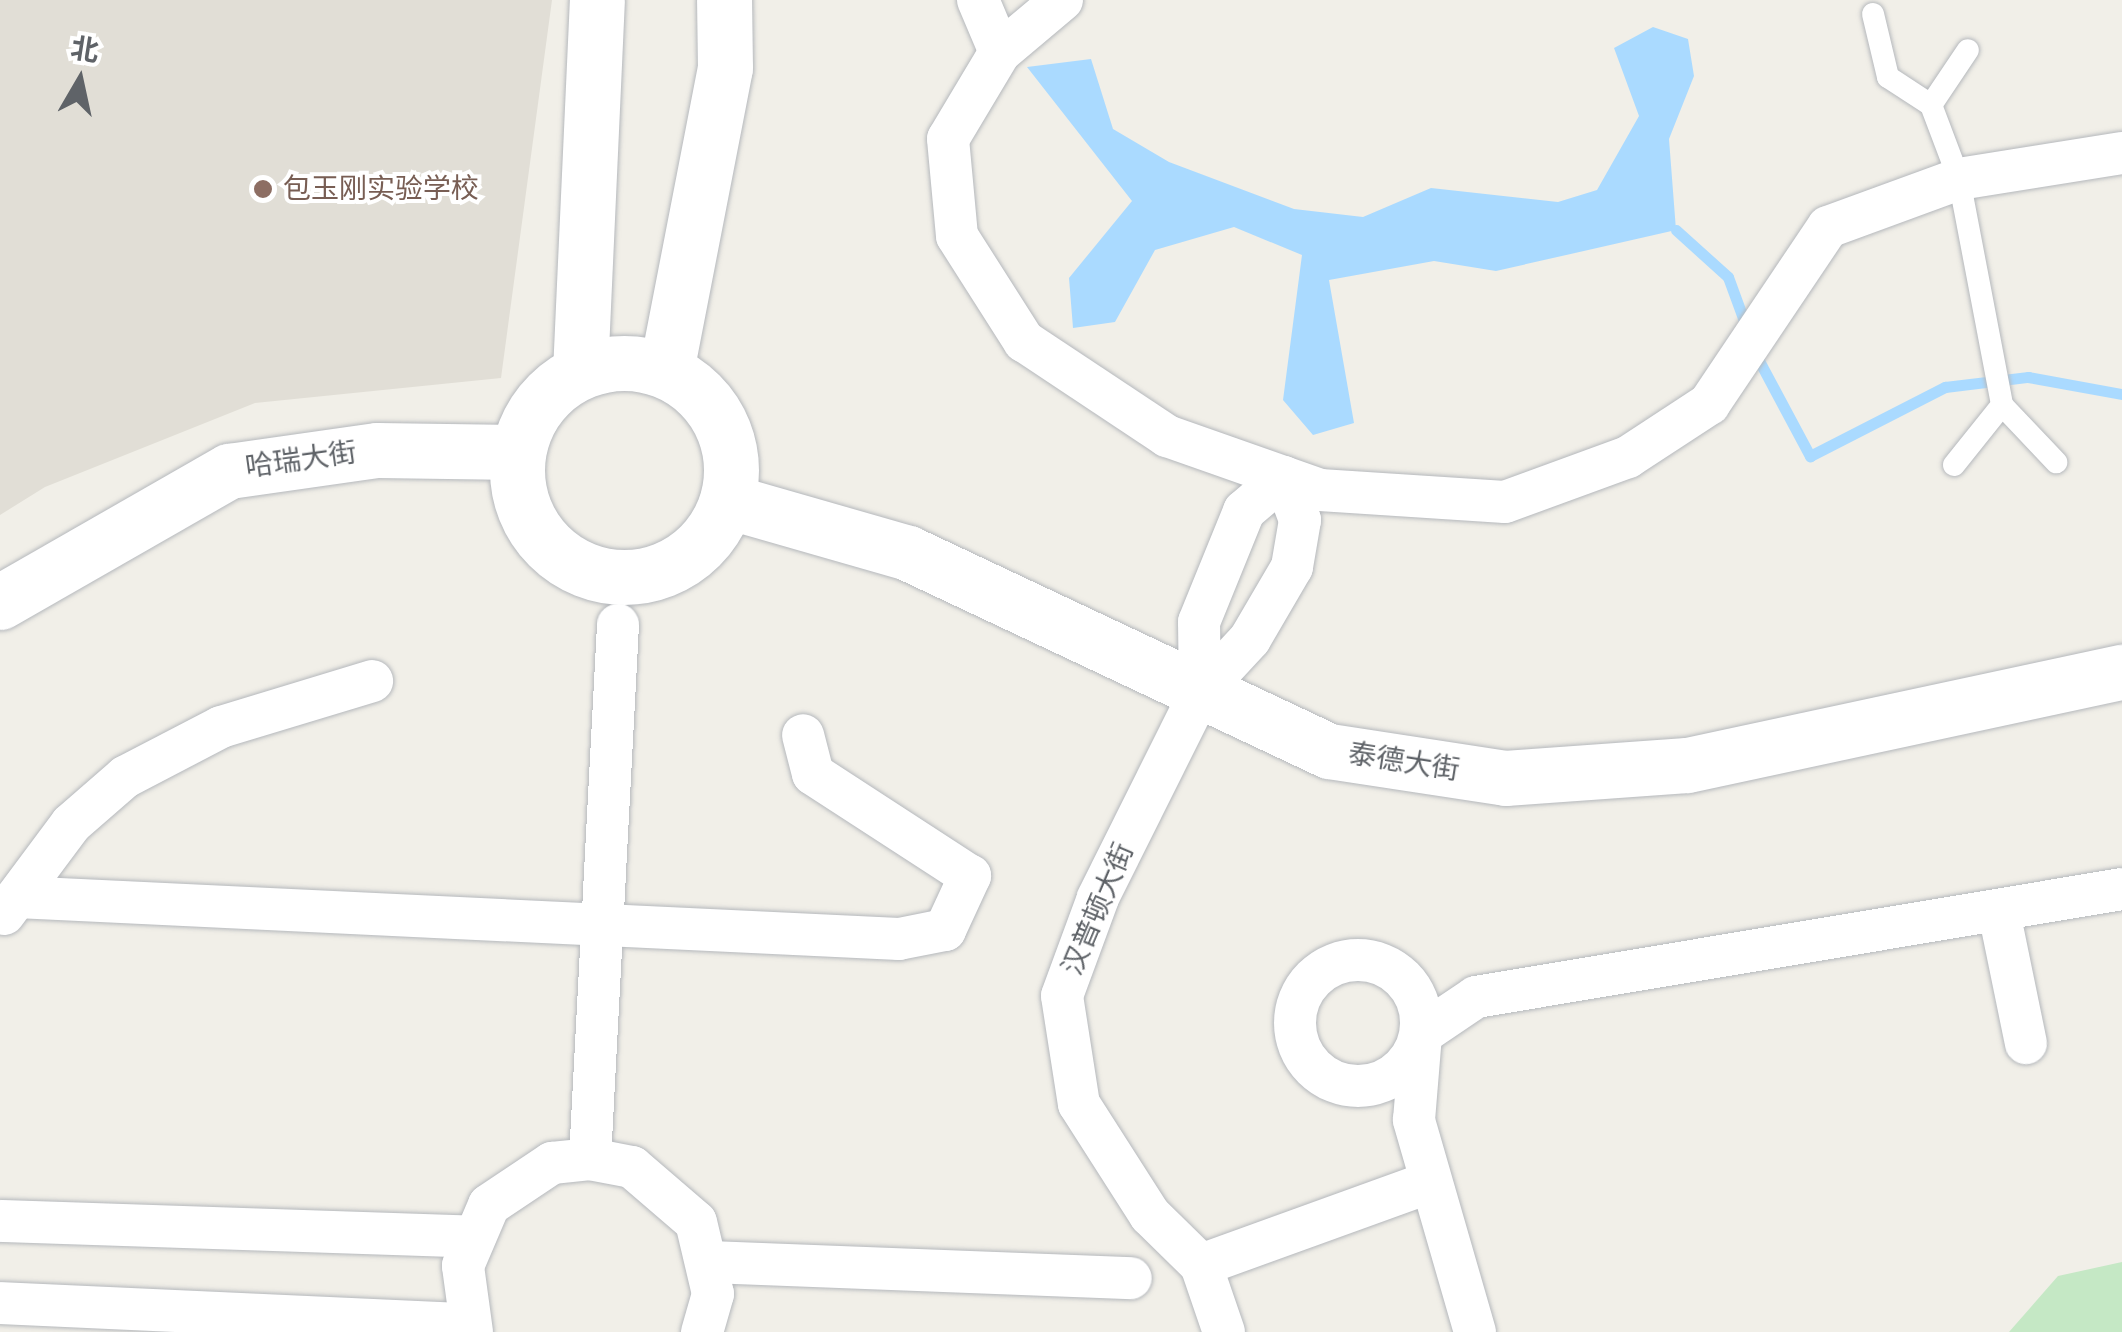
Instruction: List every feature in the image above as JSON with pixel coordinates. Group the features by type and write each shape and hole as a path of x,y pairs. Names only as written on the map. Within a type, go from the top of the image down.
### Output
{"street":[{"path":"580,372 597,0"},
{"path":"666,371 726,68 724,0"},
{"path":"978,0 1000,52"},
{"path":"1062,0 1000,52 948,138 957,236 1024,341 1168,436 1320,490 1505,502 1628,458 1709,404 1786,301 1828,227 1959,179 2122,154"},
{"path":"609,363 666,371 706,401 723,428 727,501 703,542 671,566 617,577 574,566 545,542 518,492 517,452 532,412 580,372 609,363"},
{"name":"哈瑞大街","path":"0,602 229,471 377,450 517,452"},
{"path":"1200,693 1250,639 1292,567 1300,520 1284,477"},
{"path":"1200,693 1199,622 1244,511 1284,477"},
{"name":"泰德大街","path":"727,501 908,553 1200,693 1330,750 1505,778 1688,765 2122,672"},
{"path":"590,1159 618,625"},
{"path":"8,908 71,824 125,777 221,727 372,681"},
{"name":"汉普顿大街","path":"1200,693 1098,898 1062,996 1078,1104 1150,1215 1200,1265 1224,1332"},
{"path":"8,908 601,925 899,940 945,930 970,876 813,774 803,736"},
{"path":"1476,1332 1414,1120 1421,1034 1476,997 2122,889"},
{"path":"1999,912 2026,1043"},
{"path":"0,1302 470,1328 470,1237 518,1180 590,1159 632,1167 669,1189 696,1222 711,1262 702,1332"},
{"path":"1200,1265 1430,1182"},
{"path":"0,1221 470,1237"},
{"path":"711,1262 1130,1278"}],"lane":[{"path":"1874,14 1888,77 1932,105 1959,179 2002,405 2056,462"},
{"path":"1932,105 1968,50"},
{"path":"1954,465 2002,405"}],"shaded area":[{"name":"包玉刚实验学校","path":"0,0 552,0 501,378 255,403 45,487 0,515"}],"green space":[{"path":"2122,1262 2122,1332 2009,1332 2058,1276"}],"water":[{"path":"1653,27 1688,39 1694,76 1669,139 1676,230 1496,271 1434,261 1329,280 1354,423 1313,435 1283,400 1302,255 1234,227 1155,250 1115,322 1073,328 1069,278 1132,201 1027,67 1091,59 1113,129 1169,162 1294,209 1363,217 1431,188 1558,202 1597,190 1639,116 1614,48"}],"waterway":[{"path":"1676,230 1728,277 1747,329"},
{"path":"1756,355 1810,456 1945,387 2028,377 2122,394"}],"place":[{"name":"包玉刚实验学校","path":"263,189"}]}
